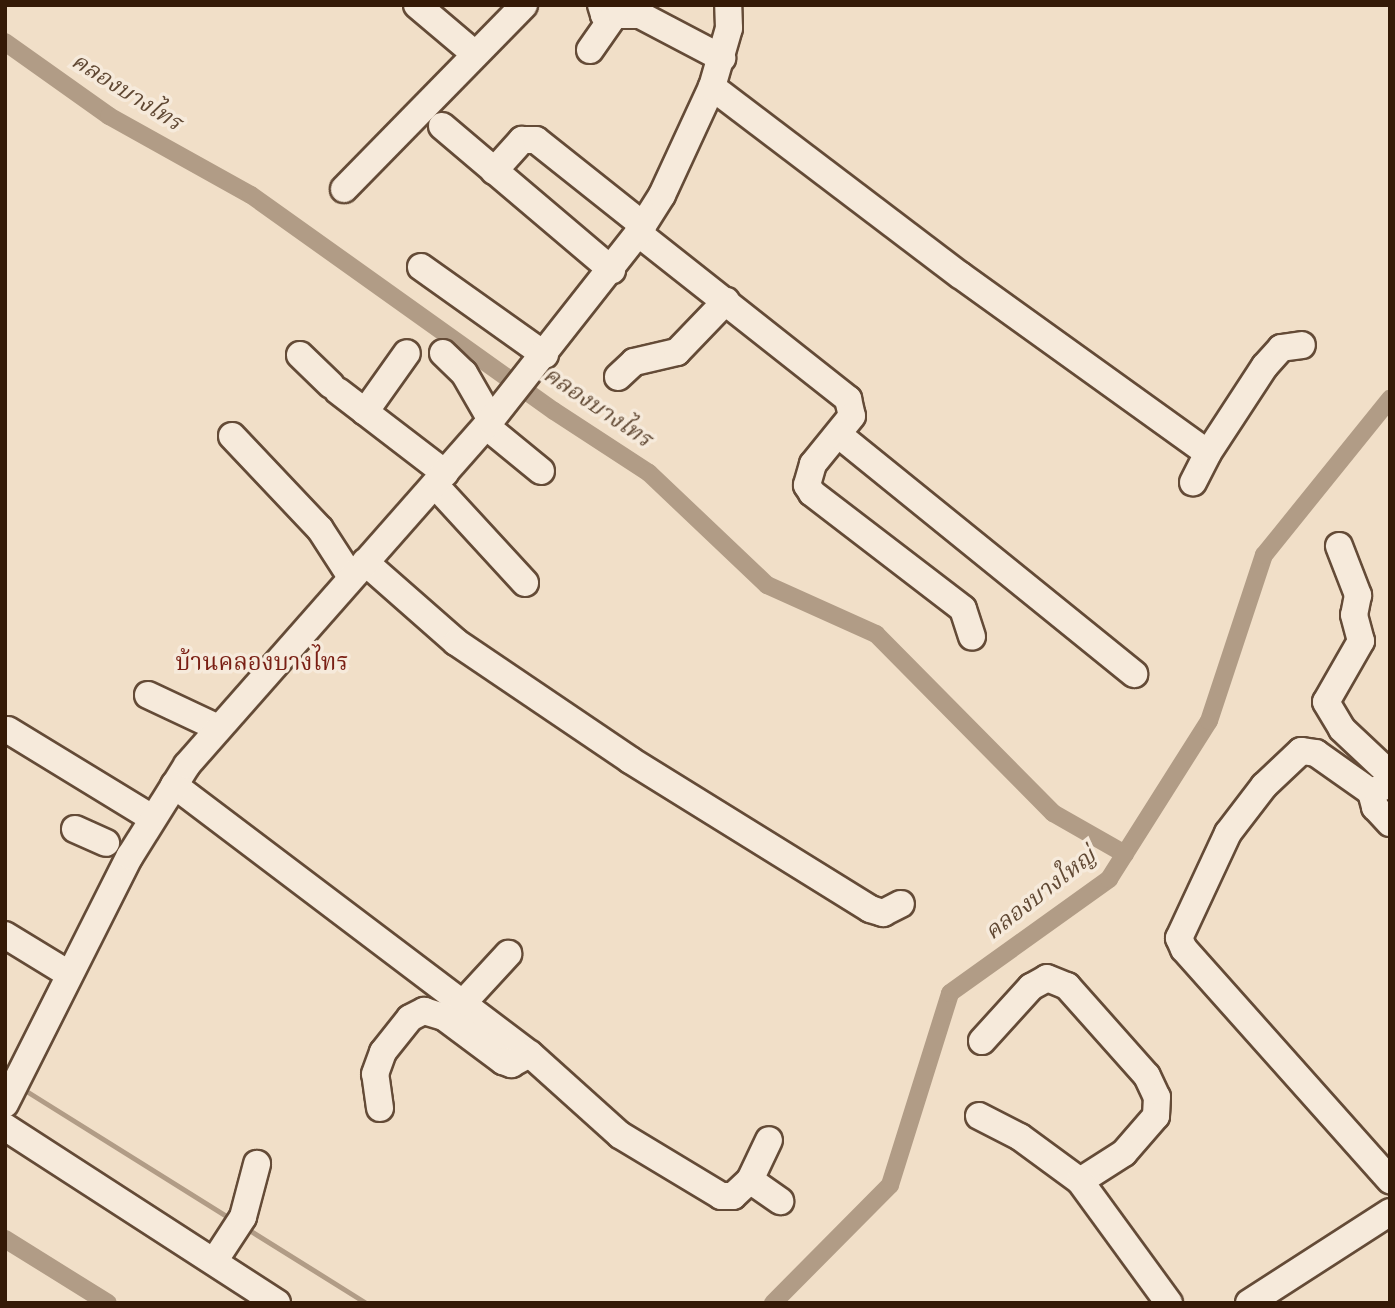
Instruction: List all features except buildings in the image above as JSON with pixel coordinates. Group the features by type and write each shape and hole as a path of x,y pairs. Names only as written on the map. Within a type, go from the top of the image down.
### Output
{"street":[{"path":"417,5 475,54"},
{"path":"344,189 524,5"},
{"path":"13,1079 69,974 116,849 152,818 218,728 493,417 612,270 640,229 677,164 712,87 722,58 728,5"},
{"path":"590,50 606,11 631,12 722,58"},
{"path":"712,87 960,275 1208,453"},
{"path":"442,126 612,270"},
{"path":"494,171 522,139 536,141 726,301 848,399 852,416 807,474 811,493 963,609 972,637"},
{"path":"421,267 540,361"},
{"path":"618,377 634,362 677,352 726,301"},
{"path":"1193,482 1208,453 1265,366 1281,348 1302,345"},
{"path":"365,412 408,353"},
{"path":"443,353 464,373 493,417 541,471"},
{"path":"300,355 440,479 525,583"},
{"path":"839,435 1134,674"},
{"path":"232,436 358,569 456,642 630,760 870,909 883,913 901,904"},
{"path":"1339,546 1358,595 1354,615 1361,640 1326,702 1342,729 1383,783"},
{"path":"148,695 218,728"},
{"path":"8,730 152,818"},
{"path":"1383,783 1316,753 1301,751 1264,786 1228,833 1179,938 1184,949 1390,1180"},
{"path":"1383,783 1375,807 1390,823"},
{"path":"174,785 363,933 530,1054 620,1135 701,1185 721,1196 733,1196 750,1181 769,1140"},
{"path":"75,829 116,849"},
{"path":"5,935 69,974"},
{"path":"463,1003 508,954"},
{"path":"982,1041 1031,987 1047,978 1066,986 1147,1076 1157,1097 1156,1116 1124,1153 1080,1181"},
{"path":"380,1108 375,1074 383,1052 410,1018 424,1011 444,1017 511,1064 530,1054"},
{"path":"979,1116 1020,1137 1080,1181 1169,1303"},
{"path":"5,1127 215,1260 277,1303"},
{"path":"215,1260 243,1217 257,1164"},
{"path":"750,1181 780,1201"},
{"path":"1249,1303 1390,1212"}],"waterway":[{"name":"คลองบางไทร","path":"5,42 109,116 251,195 554,411 649,473 767,585 876,634 1053,813 1125,854"},
{"name":"คลองบางใหญ่","path":"773,1303 890,1185 950,993 1109,879 1209,721 1264,555 1390,399"},
{"path":"23,1089 231,1219"},
{"path":"246,1228 366,1303"},
{"path":"5,1239 108,1303"}],"district":[{"name":"บ้านคลองบางไทร","path":"262,664"}]}
